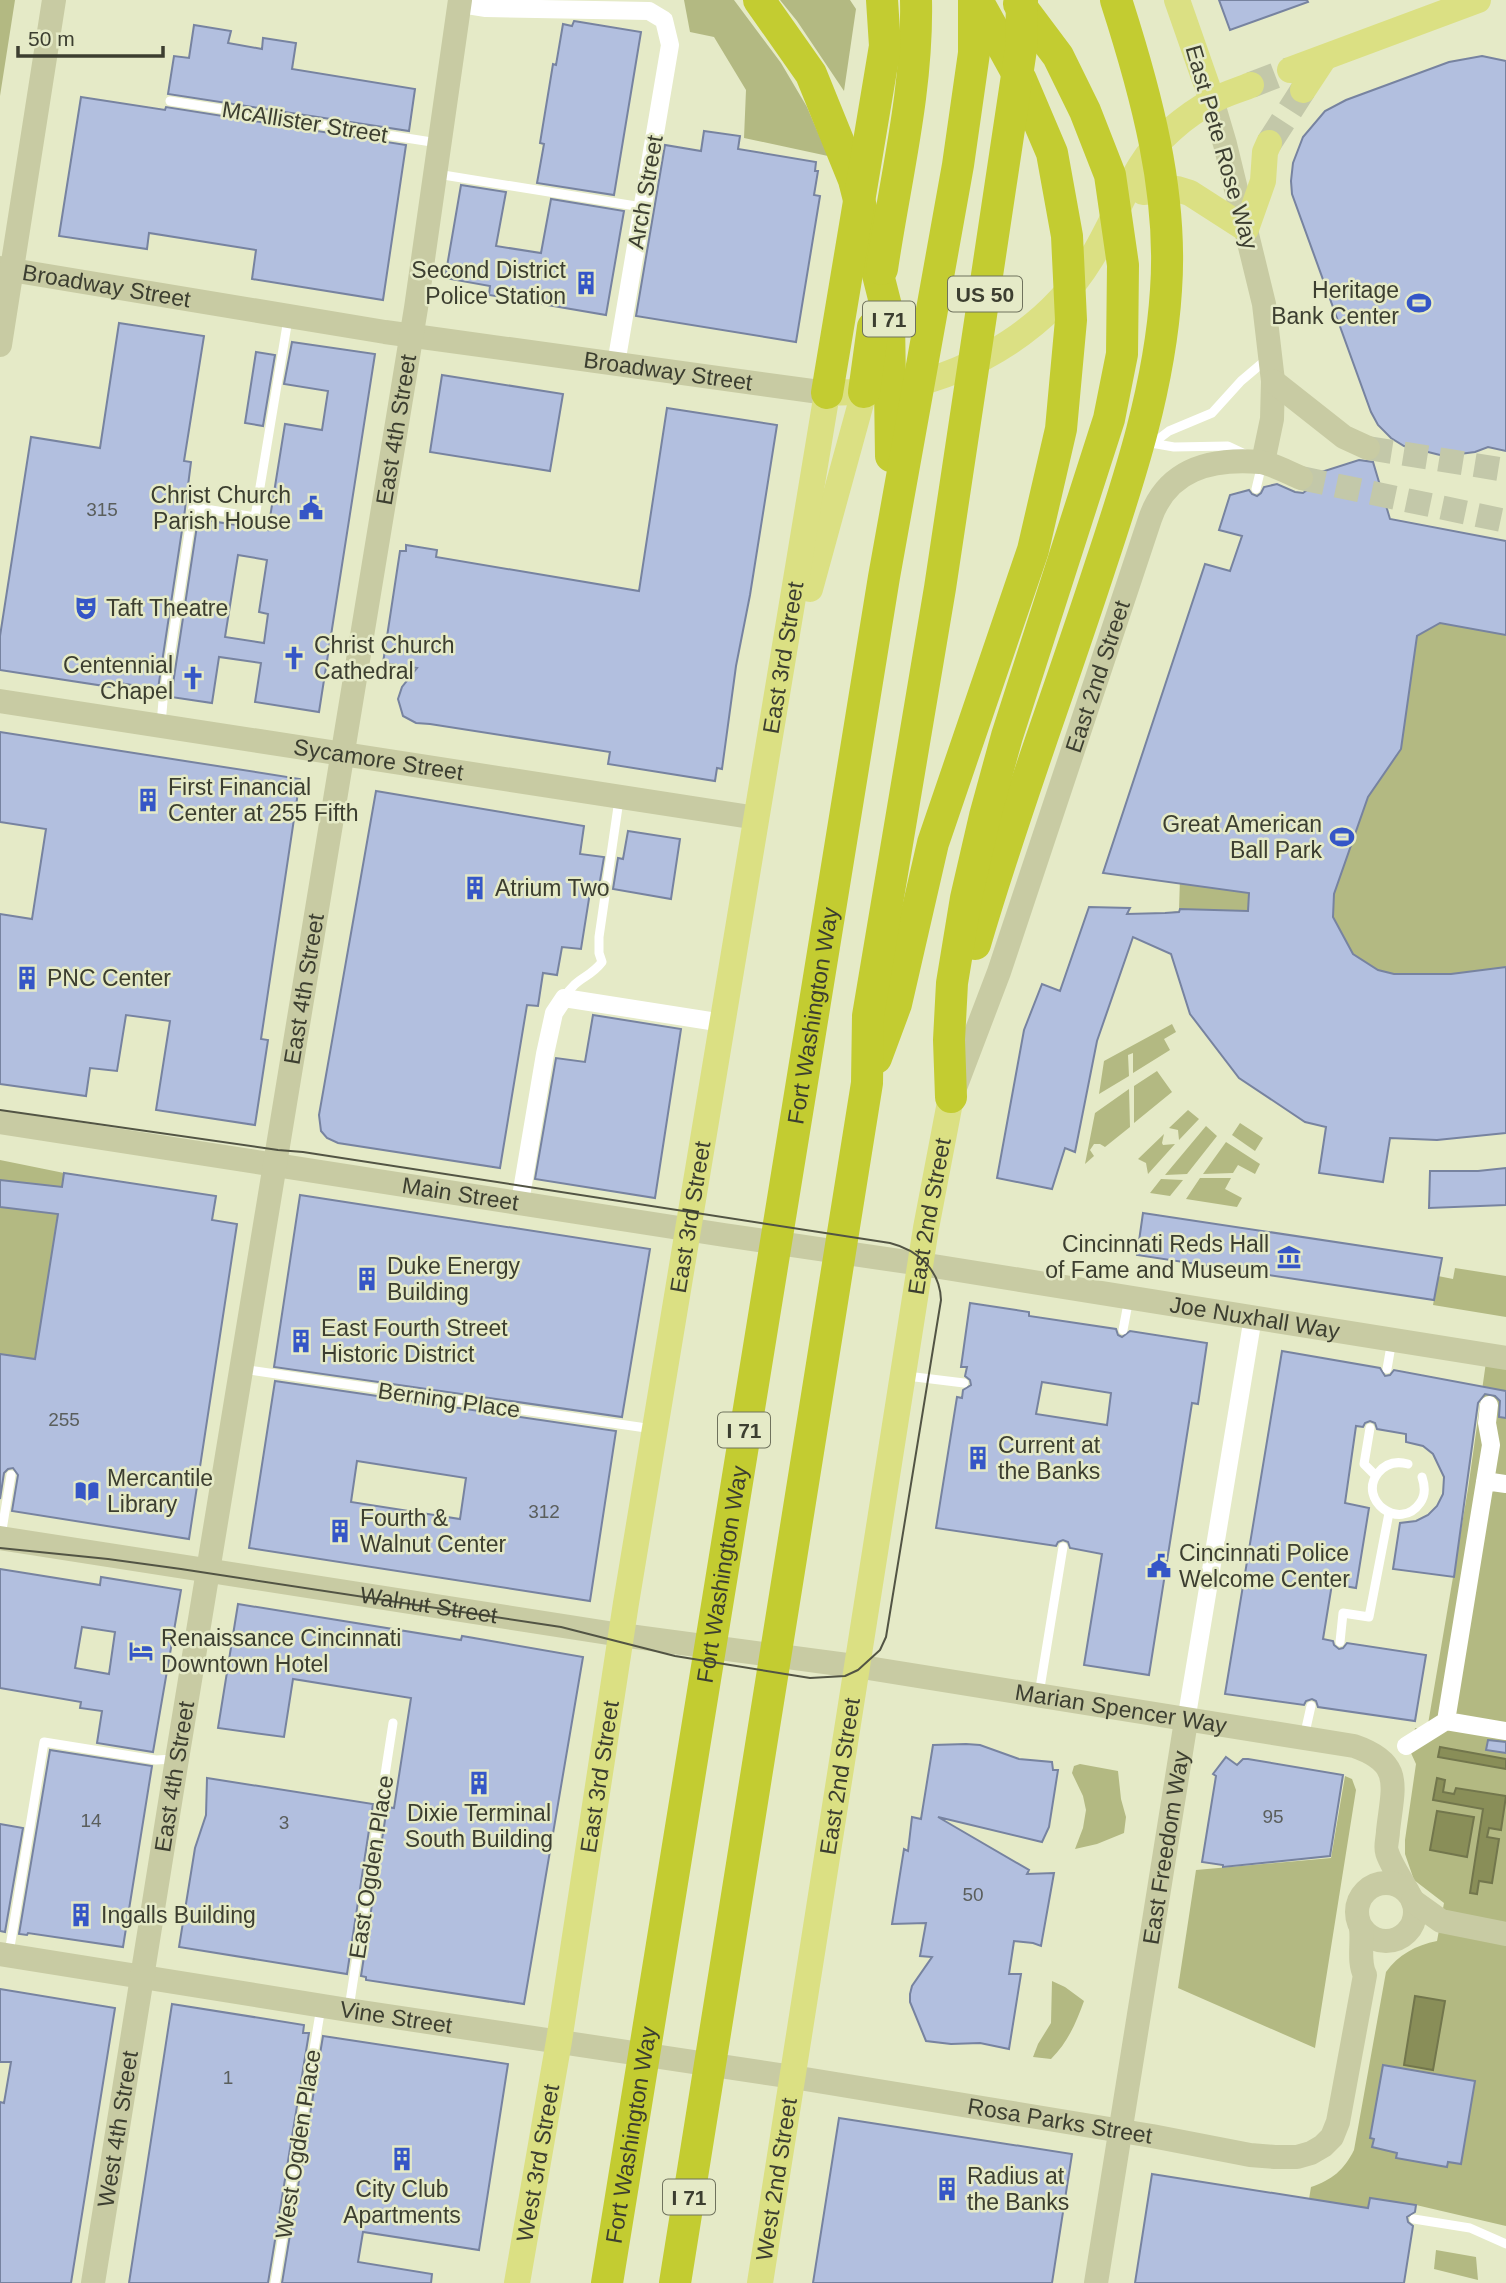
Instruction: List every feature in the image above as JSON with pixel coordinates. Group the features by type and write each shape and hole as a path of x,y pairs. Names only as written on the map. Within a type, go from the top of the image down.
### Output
{"highway":[{"name":"I 71","path":"759,0 811,74 854,180 889,318 891,443 884,577"},
{"path":"827,393 885,46 882,0"},
{"path":"864,392 909,107 917,34 916,0"},
{"name":"I 71","path":"675,2283 867,1083 896,1004 933,843 1033,550 1061,429 1071,320 1067,236 1052,153 1021,80 976,0"},
{"name":"US 50","path":"884,577 958,165 974,53 976,0"},
{"path":"951,1097 949,1040 953,983 966,898 1007,736 1109,419 1122,354 1123,265 1110,175 1085,111 1058,56 1016,0"},
{"name":"US 50","path":"867,1083 868,1016 940,588 1021,49 1022,0"},
{"path":"949,1040 981,923 1121,504 1153,391 1166,290 1165,212 1158,159 1128,37 1116,0"},
{"name":"Fort Washington Way","path":"607,2283 884,577"}],"main road":[{"path":"0,345 6,269 54,0"},
{"name":"East Pete Rose Way","path":"1177,0 1212,100 1264,304 1273,381 1272,419 1263,462"},
{"path":"1296,80 1324,58 1478,0"},
{"name":"East 4th Street","path":"143,1977 411,336 461,2"},
{"name":"Broadway Street","path":"6,269 411,336 827,393 902,387 950,373 1004,348 1043,316 1069,290 1091,260 1142,164 1167,133 1212,100 1251,85"},
{"path":"1125,198 1152,190 1177,189 1190,193 1246,229 1264,181 1265,152 1269,143"},
{"path":"1273,381 1344,437 1368,448"},
{"path":"773,722 864,392"},
{"name":"East 3rd Street","path":"559,2041 621,1635 827,393"},
{"path":"1263,462 1301,478"},
{"name":"East 2nd Street","path":"793,2077 921,1264 951,1097 999,972 1155,506 1169,485 1192,471 1224,464 1263,462"},
{"name":"Sycamore Street","path":"0,701 757,818"},
{"name":"Main Street","path":"0,1122 921,1264"},
{"name":"Joe Nuxhall Way","path":"921,1264 1506,1358"},
{"name":"Walnut Street","path":"1,1538 621,1635 859,1667"},
{"name":"Marian Spencer Way","path":"859,1667 1354,1746 1382,1759 1390,1771 1393,1787 1386,1852"},
{"name":"East Freedom Way","path":"1096,2283 1186,1721"},
{"path":"1386,1852 1415,1910 1402,1934 1365,1975 1361,1968 1363,1943 1356,1910 1378,1858 1386,1852"},
{"path":"1364,1892 1380,1883 1391,1882 1453,1924"},
{"path":"1361,1928 1375,1939 1385,1942 1402,1934 1453,1924 1506,1934"},
{"name":"Vine Street","path":"4,1954 348,2010 793,2077"},
{"name":"Rosa Parks Street","path":"793,2077 1122,2131 1250,2155 1297,2157 1323,2146 1332,2137 1338,2122 1365,1975"},
{"name":"West 4th Street","path":"93,2283 143,1977"},
{"name":"West 3rd Street","path":"517,2283 559,2041"},
{"name":"West 2nd Street","path":"760,2283 793,2077"}],"street":[{"name":"Arch Street","path":"461,2 486,8 649,10 664,20 670,45 616,364"},
{"path":"520,1202 545,1054 554,1013 564,998 723,1023"},
{"name":"East Freedom Way","path":"1186,1721 1253,1317"},
{"path":"1446,1721 1491,1445 1487,1423 1489,1405"},
{"path":"1485,1481 1506,1484"},
{"path":"1406,1746 1446,1721 1506,1731"}],"lane":[{"name":"McAllister Street","path":"170,101 440,144"},
{"path":"435,173 642,207"},
{"path":"161,726 193,507 255,517 288,316"},
{"path":"1070,630 1114,500 1131,466 1152,443 1169,431 1213,413 1241,381 1271,356"},
{"path":"1152,443 1174,447 1228,446 1263,462 1256,488"},
{"path":"564,998 572,985 596,971 602,962 599,937 619,797"},
{"path":"1123,1330 1129,1297"},
{"path":"1387,1369 1392,1339"},
{"name":"Berning Place","path":"242,1369 655,1430"},
{"path":"904,1376 964,1383"},
{"path":"1370,1428 1364,1464 1376,1476"},
{"path":"1408,1464 1388,1464 1376,1476 1373,1484 1376,1501 1389,1513 1406,1514 1419,1504 1425,1488 1422,1477"},
{"path":"1,1538 12,1475"},
{"path":"1340,1642 1343,1613 1369,1616 1389,1513"},
{"path":"1039,1696 1063,1547"},
{"path":"1304,1739 1311,1706"},
{"name":"East Ogden Place","path":"348,2010 393,1723"},
{"path":"4,1954 44,1742 156,1760 177,1759"},
{"name":"West Ogden Place","path":"275,2283 321,2005"},
{"path":"1414,2218 1470,2228 1506,2244"}],"shaded area":[{"path":"0,0 15,0 0,96"},
{"path":"684,0 734,0 781,63 807,107 828,156 744,138 746,90 714,37 690,32"},
{"path":"780,0 850,0 856,9 844,91 797,21"},
{"name":"Great American Ball Park","path":"1390,519 1506,541 1506,1133 1437,1140 1369,1136 1305,1122 1239,1078 1190,1014 1171,954 1165,913 1179,911 1180,878"},
{"path":"1172,1024 1176,1032 1164,1039 1170,1050 1133,1073 1133,1053 1128,1055 1129,1076 1099,1094 1104,1061"},
{"path":"1157,1071 1172,1092 1134,1123 1134,1086"},
{"path":"1129,1089 1130,1127 1105,1147 1094,1144 1090,1150 1094,1156 1085,1164 1095,1113"},
{"path":"1188,1110 1199,1119 1179,1140 1178,1130 1169,1128"},
{"path":"1240,1123 1263,1138 1255,1151 1232,1135"},
{"path":"1206,1126 1217,1136 1187,1174 1165,1175"},
{"path":"1164,1134 1163,1145 1175,1144 1148,1174 1146,1163 1138,1159"},
{"path":"1226,1142 1260,1164 1255,1174 1238,1165 1233,1173 1203,1174"},
{"path":"0,1160 64,1173 35,1359 0,1354"},
{"path":"1200,1178 1231,1178 1225,1189 1242,1198 1237,1207 1186,1199"},
{"path":"1161,1179 1183,1180 1170,1196 1150,1193"},
{"path":"1455,1268 1506,1276 1506,1317 1433,1305 1438,1276 1453,1279"},
{"path":"1487,1355 1506,1358 1506,2226 1416,2205 1371,2198 1368,2208 1309,2199 1311,2187 1337,2173 1354,2150 1386,1972 1408,1952 1437,1941 1444,1903 1414,1880 1405,1854 1416,1764 1411,1753 1415,1728 1427,1730 1468,1489"},
{"path":"1440,1747 1506,1759 1506,1769 1438,1757"},
{"path":"1080,1764 1118,1771 1126,1817 1124,1833 1075,1849 1086,1810 1083,1796 1072,1773 1074,1766"},
{"path":"1345,1776 1352,1779 1356,1790 1315,2048 1178,1988 1196,1870 1331,1858"},
{"path":"1437,1778 1445,1780 1443,1792 1454,1794 1456,1788 1506,1796 1501,1830 1489,1828 1487,1837 1499,1839 1492,1883 1479,1881 1477,1894 1470,1893 1483,1809 1433,1800"},
{"path":"1437,1811 1474,1817 1467,1857 1430,1850"},
{"path":"1052,1981 1084,2001 1071,2032 1057,2053 1051,2059 1033,2057 1051,2023"},
{"path":"1415,1996 1445,2001 1433,2070 1404,2065"},
{"path":"1436,2250 1476,2257 1478,2280 1434,2269"}],"building":[{"path":"1219,0 1307,0 1308,2 1230,30"},
{"path":"574,21 641,32 614,195 537,183 544,144 540,143 553,64 556,65 563,24 572,26"},
{"path":"194,25 231,31 228,43 262,49 263,38 296,43 292,69 415,89 409,131 168,94 174,56 189,58"},
{"name":"Heritage Bank Center","path":"1482,56 1506,61 1506,451 1488,447 1475,452 1444,456 1404,446 1378,425 1292,194 1291,181 1293,163 1303,137 1325,111 1346,100 1449,62"},
{"path":"81,97 165,110 166,107 406,145 383,300 252,279 256,250 149,233 147,249 59,236"},
{"path":"704,131 740,136 738,149 816,162 815,171 818,171 814,195 820,196 796,342 636,316 665,145 701,151"},
{"path":"461,185 506,192 496,246 541,253 551,199 624,211 606,315 489,295 490,286 445,278"},
{"path":"119,323 204,336 184,461 191,462 158,689 112,682 111,687 0,670 0,636 31,437 100,448"},
{"path":"292,342 375,354 319,712 255,702 261,663 219,657 212,703 171,697 198,519 268,530 285,424 322,430 328,391 284,384","holes":["238,555 267,560 259,612 268,614 264,643 225,637"]},
{"path":"256,352 275,355 263,426 245,423"},
{"path":"442,375 563,394 550,471 430,452"},
{"path":"667,408 777,425 736,666 722,769 717,768 715,781 608,764 610,752 416,723 403,716 398,699 402,687 417,668 383,663 400,551 406,551 406,545 437,550 436,557 639,591"},
{"name":"Great American Ball Park","path":"1359,460 1373,462 1390,519 1506,541 1506,635 1440,623 1417,636 1401,749 1368,797 1334,894 1333,917 1353,954 1378,970 1394,974 1451,974 1506,967 1506,1133 1437,1140 1390,1138 1383,1182 1319,1173 1326,1127 1305,1122 1239,1078 1190,1014 1171,954 1133,937 1097,1041 1075,1152 1065,1148 1052,1189 997,1178 1024,1030 1042,984 1060,991 1089,907 1130,908 1127,914 1179,912 1180,909 1248,911 1249,893 1103,873 1205,564 1230,571 1242,536 1219,530 1230,495 1249,490 1257,496 1264,487 1277,484 1303,493 1314,485 1315,474"},
{"path":"0,732 300,779 261,1039 268,1040 255,1125 156,1110 170,1021 126,1015 117,1071 90,1068 86,1096 0,1084 0,914 32,919 46,829 0,822"},
{"path":"376,791 584,826 580,854 604,857 599,887 591,886 581,949 562,947 557,975 543,973 538,1006 527,1005 500,1168 338,1143 327,1138 321,1131 319,1115"},
{"path":"628,831 680,839 671,899 613,889 618,858 623,859"},
{"path":"593,1015 681,1029 655,1198 535,1179 556,1058 585,1062"},
{"path":"1506,1168 1506,1205 1429,1208 1430,1171"},
{"path":"64,1173 216,1196 212,1220 237,1224 189,1539 12,1511 18,1475 13,1468 4,1473 0,1499 0,1354 35,1359 58,1214 0,1207 0,1180 62,1187"},
{"path":"300,1195 650,1249 622,1417 274,1367"},
{"name":"Cincinnati Reds Hall of Fame and Museum","path":"1143,1213 1442,1258 1434,1300 1137,1255"},
{"name":"Current at the Banks","path":"970,1303 1029,1312 1029,1316 1116,1329 1122,1337 1130,1331 1207,1343 1198,1404 1192,1403 1149,1675 1084,1665 1102,1554 1070,1548 1068,1542 1063,1540 1056,1546 936,1528 957,1397 962,1398 963,1390 971,1385 965,1376 967,1367 961,1367","holes":["1042,1382 1111,1393 1107,1425 1036,1414"]},
{"path":"1282,1351 1380,1368 1385,1376 1394,1370 1506,1391 1506,1418 1499,1417 1500,1401 1495,1396 1485,1394 1478,1403 1454,1577 1393,1569 1400,1523 1416,1521 1428,1515 1443,1494 1444,1477 1433,1454 1423,1446 1406,1442 1406,1434 1377,1429 1375,1423 1370,1421 1363,1427 1356,1426 1345,1503 1369,1508 1356,1588 1332,1584 1323,1639 1333,1641 1339,1649 1347,1643 1426,1655 1415,1721 1318,1707 1312,1699 1304,1705 1225,1694"},
{"path":"275,1381 616,1431 590,1601 249,1548","holes":["357,1461 466,1478 460,1519 351,1502"]},
{"path":"0,1569 100,1585 101,1577 181,1590 153,1752 97,1743 102,1711 80,1708 81,1702 0,1688","holes":["82,1627 115,1632 109,1674 75,1668"]},
{"path":"238,1604 461,1640 462,1636 583,1657 524,2004 366,1980 366,1977 361,1976 387,1807 394,1808 411,1698 293,1679 284,1737 218,1728"},
{"path":"1488,1740 1506,1742 1506,1753 1486,1750"},
{"path":"933,1745 980,1745 1019,1759 1052,1762 1053,1770 1058,1770 1049,1827 1042,1842 938,1817 1029,1870 1027,1874 1054,1873 1041,1946 1014,1941 1009,1974 1021,1974 1009,2049 980,2043 926,2041 910,2002 910,1994 912,1986 932,1957 920,1956 926,1923 892,1924 904,1849 908,1851 912,1817 921,1819"},
{"path":"50,1750 152,1766 123,1947 28,1933 19,1934"},
{"path":"1226,1757 1237,1765 1243,1759 1248,1759 1343,1775 1330,1856 1223,1867 1202,1862 1216,1776 1213,1774"},
{"path":"207,1778 373,1804 347,1974 179,1947 195,1848 206,1815"},
{"path":"0,1824 23,1828 5,1932 0,1931"},
{"path":"0,1989 115,2008 71,2283 0,2283 0,2102 4,2103 11,2062 0,2062"},
{"path":"172,2004 304,2025 303,2033 309,2033 268,2283 129,2283"},
{"name":"City Club Apartments","path":"323,2036 508,2064 479,2250 363,2232 358,2262 432,2274 431,2283 282,2283"},
{"path":"1383,2065 1475,2081 1461,2164 1448,2162 1447,2167 1396,2158 1397,2153 1372,2147 1374,2139 1370,2138"},
{"name":"Radius at the Banks","path":"839,2118 1072,2154 1052,2283 813,2283"},
{"path":"1152,2174 1368,2208 1370,2198 1416,2205 1415,2212 1407,2217 1413,2226 1404,2283 1135,2283"}],"tunnel":[{"path":"1251,85 1290,70"},
{"path":"1269,143 1303,90"},
{"path":"1368,448 1506,470"},
{"path":"1301,478 1506,521"}],"tram line":[{"path":"0,1110 303,1152 890,1243 910,1251 926,1263 937,1279 941,1300 886,1637 880,1650 858,1670 845,1676 810,1678 675,1656 561,1627 181,1569 0,1548"}],"place":[{"name":"Second District Police Station","path":"586,283"},
{"name":"Heritage Bank Center","path":"1419,303"},
{"name":"Christ Church Parish House","path":"311,508"},
{"name":"Taft Theatre","path":"86,608"},
{"name":"Christ Church Cathedral","path":"294,658"},
{"name":"Centennial Chapel","path":"193,678"},
{"name":"First Financial Center at 255 Fifth","path":"148,800"},
{"name":"Great American Ball Park","path":"1342,837"},
{"name":"Atrium Two","path":"475,888"},
{"name":"PNC Center","path":"27,978"},
{"name":"Cincinnati Reds Hall of Fame and Museum","path":"1289,1257"},
{"name":"Duke Energy Building","path":"367,1279"},
{"name":"East Fourth Street Historic District","path":"301,1341"},
{"name":"Current at the Banks","path":"978,1458"},
{"name":"Mercantile Library","path":"87,1491"},
{"name":"Fourth & Walnut Center","path":"340,1531"},
{"name":"Cincinnati Police Welcome Center","path":"1159,1566"},
{"name":"Renaissance Cincinnati Downtown Hotel","path":"141,1651"},
{"name":"Dixie Terminal South Building","path":"479,1783"},
{"name":"Ingalls Building","path":"81,1915"},
{"name":"City Club Apartments","path":"402,2159"},
{"name":"Radius at the Banks","path":"947,2189"}]}
